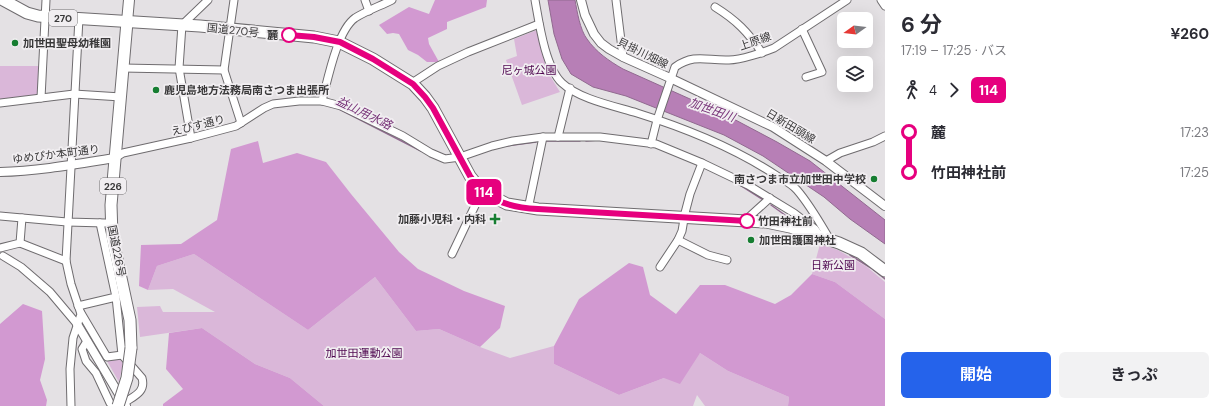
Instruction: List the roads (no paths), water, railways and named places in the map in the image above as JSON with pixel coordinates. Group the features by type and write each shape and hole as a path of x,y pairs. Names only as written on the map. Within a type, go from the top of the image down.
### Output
{"highway":[{"name":"国道270号","path":"3,0 27,13 45,16 230,29 314,37 340,42 373,59 413,84 433,108 470,176 482,191 507,204 528,209 766,222 839,243 861,253 885,271"},
{"name":"国道226号","path":"122,405 131,348 130,320 112,236 105,224 115,158 127,22"}],"main road":[{"path":"127,22 128,0"}],"street":[{"path":"41,98 46,0"},
{"path":"191,138 179,68 182,25 208,0"},
{"path":"234,0 224,70 241,123"},
{"path":"365,0 369,11"},
{"path":"322,101 340,42 348,25 355,18 392,0"},
{"path":"535,0 539,24 548,59 561,82 584,96 657,118 730,149 771,171 796,188 810,207 826,239"},
{"name":"貝掛川畑線","path":"581,0 585,14 594,34 601,43 623,57 672,80"},
{"path":"616,0 623,57"},
{"name":"上原線","path":"651,144 657,118 672,80 675,67 689,59 701,58 730,60 762,53 774,48 847,0"},
{"path":"881,0 885,6"},
{"path":"715,7 732,17 748,34 762,53"},
{"path":"79,18 66,261 68,275 79,309 107,357 122,355"},
{"path":"413,84 415,81 438,66 468,52 539,24"},
{"path":"802,30 822,72 806,77"},
{"path":"123,68 224,70"},
{"name":"日新田頭線","path":"672,80 773,127 826,161 885,206"},
{"path":"558,137 570,88"},
{"path":"0,103 74,94 120,97"},
{"name":"えびす通り","path":"115,158 123,153 191,138 236,126 273,104 300,100 322,101 341,106 440,156 445,158 460,157"},
{"path":"826,161 840,153 873,142 885,136"},
{"path":"460,157 506,142 543,137 600,137 656,144 702,163 748,185 770,198 815,229 826,239"},
{"path":"528,209 543,137"},
{"name":"ゆめぴか本町通り","path":"0,172 22,171 115,158"},
{"path":"660,267 678,240 682,231 690,194 702,163"},
{"path":"452,254 482,191"},
{"path":"747,221 750,216 770,198"},
{"path":"0,216 105,224 116,297 122,355 144,382 141,391 122,405 77,324 50,292 21,267 2,258 4,247 20,243 66,261"},
{"path":"20,243 22,218"},
{"path":"678,240 708,255 727,260"},
{"path":"79,309 116,297"},
{"path":"71,406 70,369 73,338 79,309"},
{"path":"87,341 82,349 86,361 96,373 110,403 113,406"}],"water":[{"name":"加世田川","path":"548,0 575,0 581,26 587,39 599,52 618,66 728,116 810,161 885,220 885,244 850,219 824,197 763,156 724,135 626,96 593,87 571,74 562,59 554,34"}],"waterway":[{"name":"益山用水路","path":"339,109 421,151"},
{"name":"益山用水路","path":"586,141 598,140"},
{"name":"益山用水路","path":"547,141 580,141"},
{"name":"益山用水路","path":"506,146 536,142"},
{"name":"益山用水路","path":"740,185 762,199"},
{"name":"益山用水路","path":"771,205 796,223"},
{"name":"益山用水路","path":"850,255 885,279"}],"place":[{"name":"麓","path":"289,35"},
{"name":"加世田聖母幼稚園","path":"15,43"},
{"name":"鹿児島地方法務局南さつま出張所","path":"156,90"},
{"name":"南さつま市立加世田中学校","path":"874,179"},
{"name":"加藤小児科・内科","path":"495,219"},
{"name":"竹田神社前","path":"747,221"},
{"name":"加世田護国神社","path":"751,240"}],"park label":[{"name":"尼ヶ城公園","path":"529,70"},
{"name":"日新公園","path":"833,265"},
{"name":"加世田運動公園","path":"364,353"}]}
